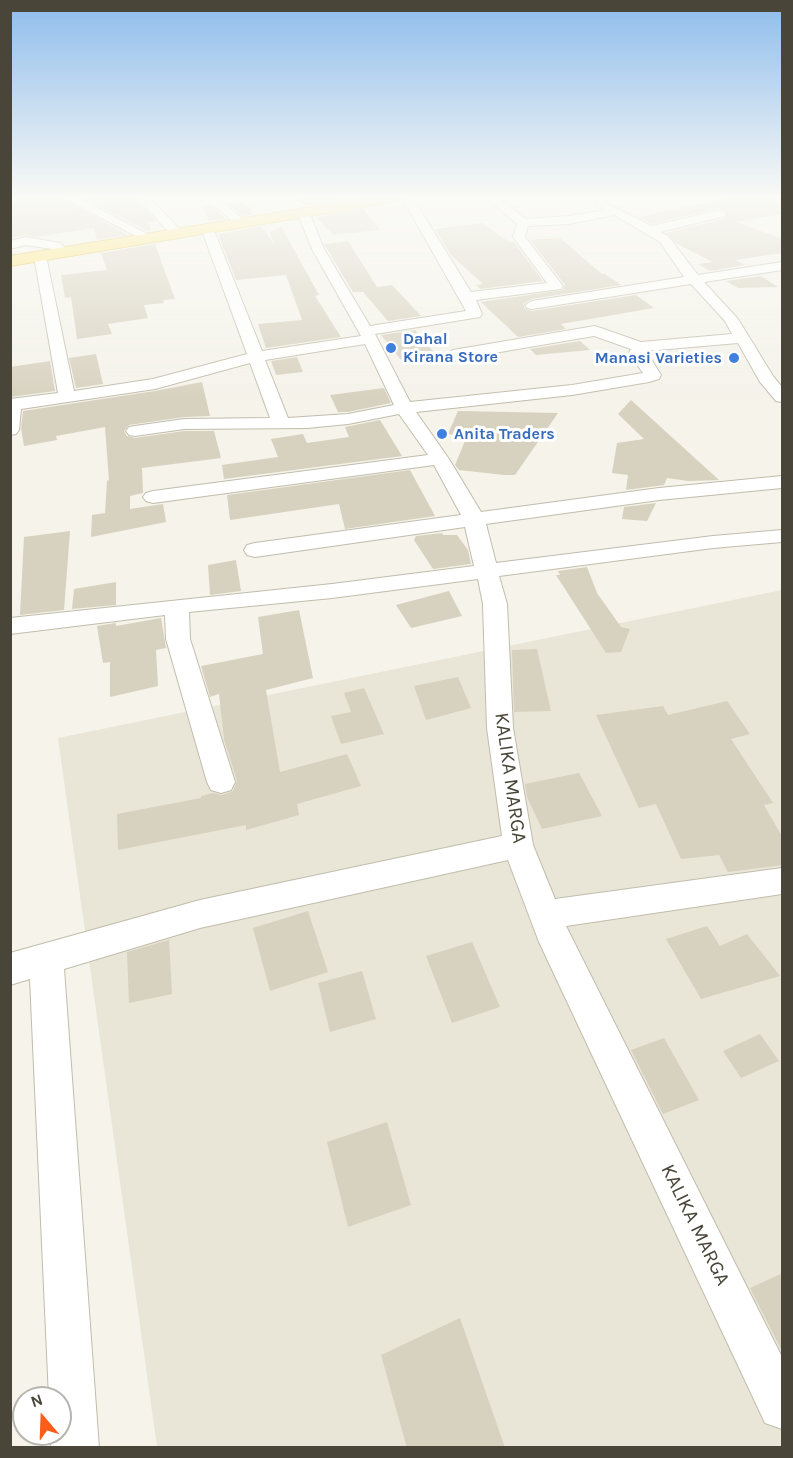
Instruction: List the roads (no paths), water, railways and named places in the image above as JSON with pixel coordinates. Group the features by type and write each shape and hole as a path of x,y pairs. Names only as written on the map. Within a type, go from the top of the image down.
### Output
{"street":[{"path":"42,266 67,397"},
{"path":"221,266 281,423"},
{"name":"KALIKA MARGA","path":"328,266 368,335 404,408 440,459 474,519 495,603 500,728 518,845 556,942 783,1406"},
{"path":"10,430 12,404 154,384 256,357 480,314 449,266"},
{"path":"540,266 555,286 572,299"},
{"path":"683,266 731,319 766,378 783,397"},
{"path":"518,308 783,266"},
{"path":"468,297 555,286"},
{"path":"453,355 595,331 640,347 742,338"},
{"path":"135,431 184,424 281,423 348,419 404,408 572,390 649,378 652,375 637,353 640,347"},
{"path":"153,497 440,459"},
{"path":"255,550 658,494 783,482"},
{"path":"10,626 177,606 332,591 713,542 783,536"},
{"path":"177,606 178,639 221,782"},
{"path":"75,1448 28,964 200,914 518,845"},
{"path":"545,915 783,881"}],"place":[{"name":"Dahal Kirana Store","path":"391,348"},
{"name":"Manasi Varieties","path":"734,358"},
{"name":"Anita Traders","path":"442,434"}]}
